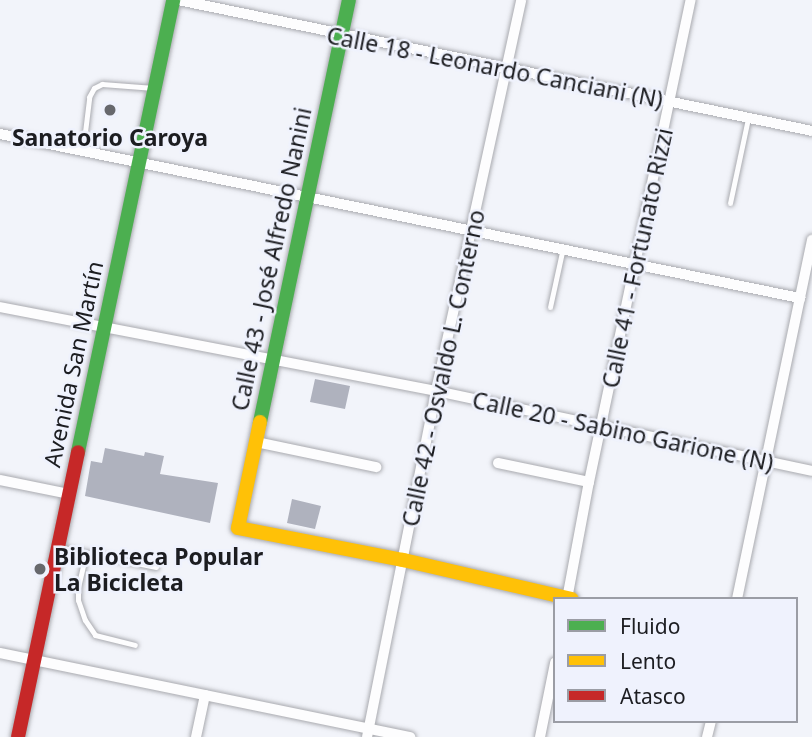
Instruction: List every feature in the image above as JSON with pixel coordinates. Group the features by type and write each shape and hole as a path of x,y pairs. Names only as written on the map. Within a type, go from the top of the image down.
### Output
{"street":[{"name":"Calle 18 - Leonardo Canciani (N)","path":"175,0 812,131"},
{"name":"Avenida San Martín","path":"18,737 154,88 175,0"},
{"name":"Calle 43 - José Alfredo Nanini","path":"349,0 238,528 403,560"},
{"name":"Calle 42 - Osvaldo L. Conterno","path":"368,732 436,391 521,0"},
{"name":"Calle 41 - Fortunato Rizzi","path":"569,597 589,482 691,0"},
{"path":"0,134 636,267 800,298"},
{"path":"737,597 812,240"},
{"name":"Calle 20 - Sabino Garione (N)","path":"0,307 436,391 812,471"},
{"path":"256,442 376,467"},
{"path":"498,463 589,482"},
{"path":"0,480 69,494"},
{"path":"403,560 565,597"},
{"path":"0,653 368,732 410,737"},
{"path":"540,737 553,673"},
{"path":"196,737 205,695"}],"lane":[{"path":"85,132 89,97 94,88 102,84 154,88"},
{"path":"730,203 748,118"},
{"path":"550,307 562,251"},
{"path":"58,547 156,567"},
{"path":"86,553 79,579 78,600 86,620 94,635 135,645"}],"building":[{"path":"315,379 350,386 345,409 310,402"},
{"path":"105,448 144,456 145,452 164,456 160,474 218,483 210,523 85,496 91,461 102,463"},
{"path":"292,499 321,506 315,529 287,523"}],"traffic: fast":[{"path":"78,452 173,0"},
{"path":"260,422 349,0"}],"traffic: slow":[{"path":"260,422 238,528 403,560 563,597"}],"traffic: jam":[{"path":"18,737 78,452"}],"place":[{"name":"Sanatorio Caroya","path":"110,110"},
{"name":"Biblioteca Popular La Bicicleta","path":"40,569"}]}
